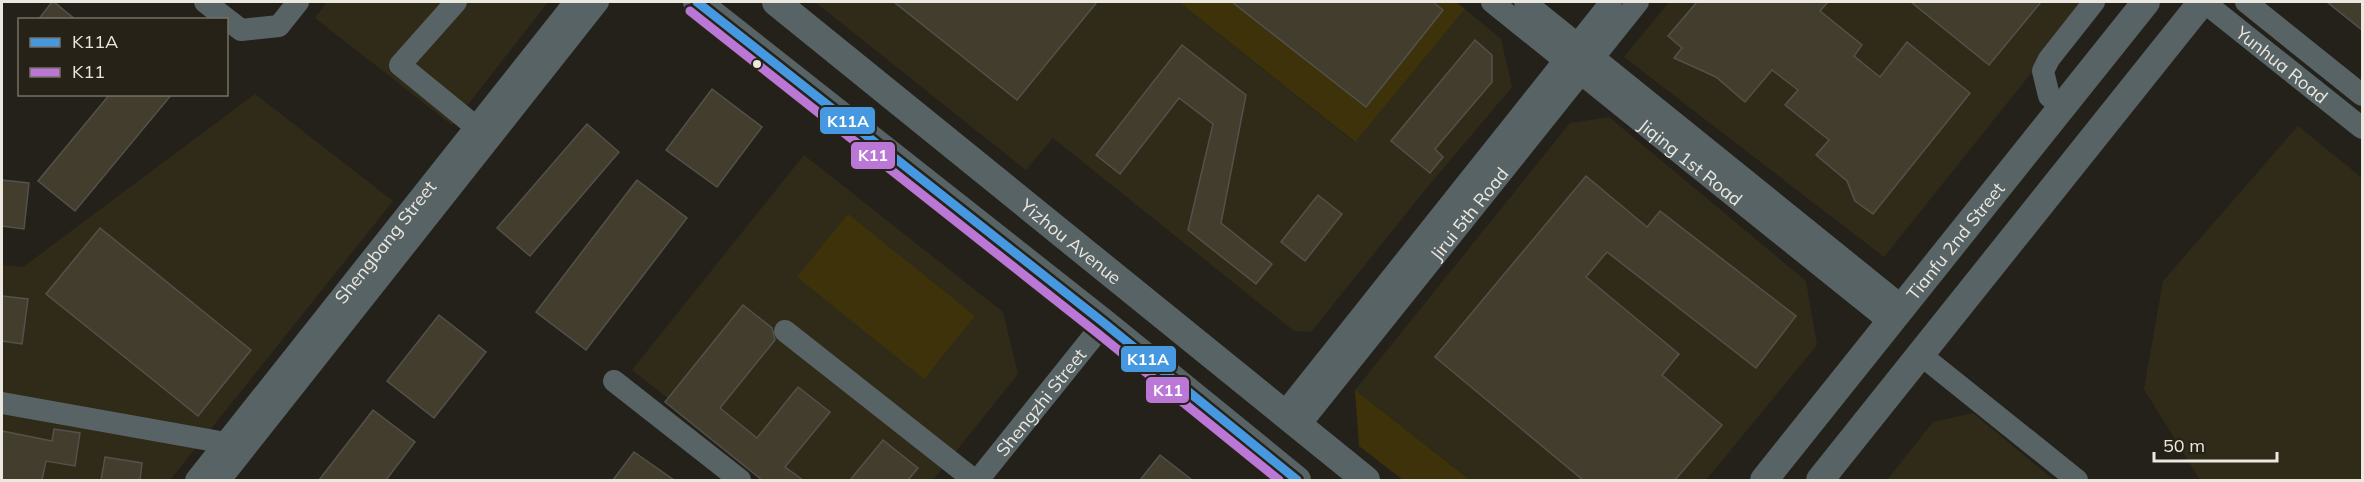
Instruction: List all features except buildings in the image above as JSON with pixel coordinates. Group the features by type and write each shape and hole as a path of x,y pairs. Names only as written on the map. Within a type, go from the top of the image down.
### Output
{"main road":[{"path":"697,2 1104,323 1297,480"},
{"name":"Yizhou Avenue","path":"776,2 1366,480"},
{"name":"Tianfu 2nd Street","path":"1764,480 2146,2"},
{"path":"1820,480 2203,2"}],"street":[{"path":"205,2 226,18"},
{"path":"228,20 241,30 279,26 298,2"},
{"path":"456,2 400,65 476,127"},
{"name":"Shengbang Street","path":"196,480 575,2"},
{"name":"Shengbang Street","path":"220,480 598,2"},
{"name":"Jiqing 1st Road","path":"1492,2 1579,58 1897,314"},
{"name":"Jiqing 1st Road","path":"1525,2 1579,58"},
{"name":"Jirui 5th Road","path":"1579,58 1611,2"},
{"name":"Jirui 5th Road","path":"1292,419 1579,58 1638,2"},
{"path":"2062,107 2049,96 2043,72 2049,60 2094,2"},
{"name":"Yunhua Road","path":"2203,2 2362,128"},
{"name":"Yunhua Road","path":"2247,2 2362,95"},
{"name":"Shengzhi Street","path":"978,480 1104,323"},
{"path":"785,331 974,480"},
{"path":"1921,355 2077,480"},
{"path":"615,381 740,480"},
{"path":"2,403 226,443"}],"shaded area":[{"path":"327,2 548,2 452,125 315,18"},
{"path":"815,2 1179,2 1354,142 1465,9 1501,39 1512,87 1421,195 1311,332 1294,331 1053,138 1026,170"},
{"path":"1179,2 1456,2 1465,9 1355,142"},
{"path":"1669,2 2088,2 1884,257 1624,57"},
{"path":"255,94 393,201 170,480 2,480 2,265 23,267"},
{"path":"1609,117 1806,281 1817,345 1706,480 1470,480 1355,390 1570,123"},
{"path":"2298,126 2362,178 2362,480 2200,480 2144,389 2163,281"},
{"path":"804,155 1003,312 1018,374 933,480 772,480 632,370"},
{"path":"848,214 975,316 924,379 797,277"},
{"path":"1355,390 1470,480 1403,480 1359,446"},
{"path":"1973,413 2054,480 1887,480 1933,422"}],"transit line":[{"name":"K11A","path":"697,2 1104,323 1297,480"},
{"name":"K11","path":"690,11 1279,480"}]}
